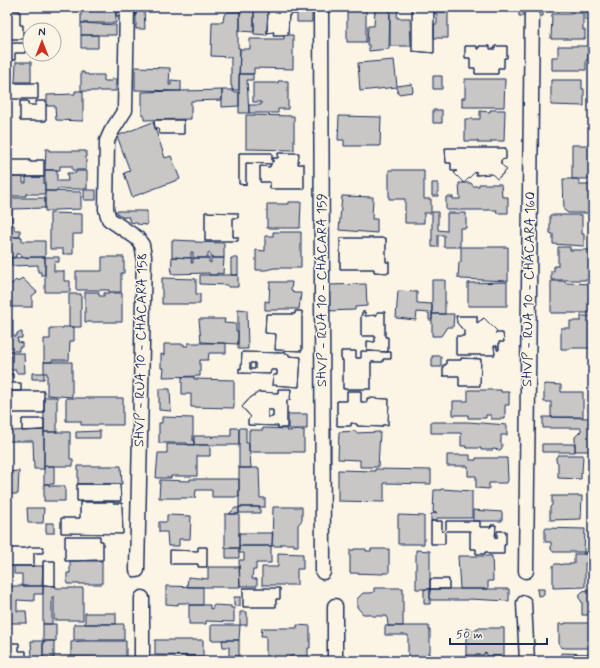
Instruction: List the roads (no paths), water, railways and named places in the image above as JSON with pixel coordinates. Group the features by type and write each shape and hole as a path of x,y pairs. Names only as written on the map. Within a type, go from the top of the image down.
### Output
{"street":[{"name":"SHVP - RUA 10 - CHÁCARA 158","path":"127,7 125,110 111,132 108,142 106,209 109,219 137,238 142,245 144,256 137,570"},
{"name":"SHVP - RUA 10 - CHÁCARA 159","path":"321,7 323,572"},
{"name":"SHVP - RUA 10 - CHÁCARA 160","path":"526,571 532,7"},
{"path":"142,598 142,661"},
{"path":"524,603 527,661"},
{"path":"335,606 335,661"}]}
